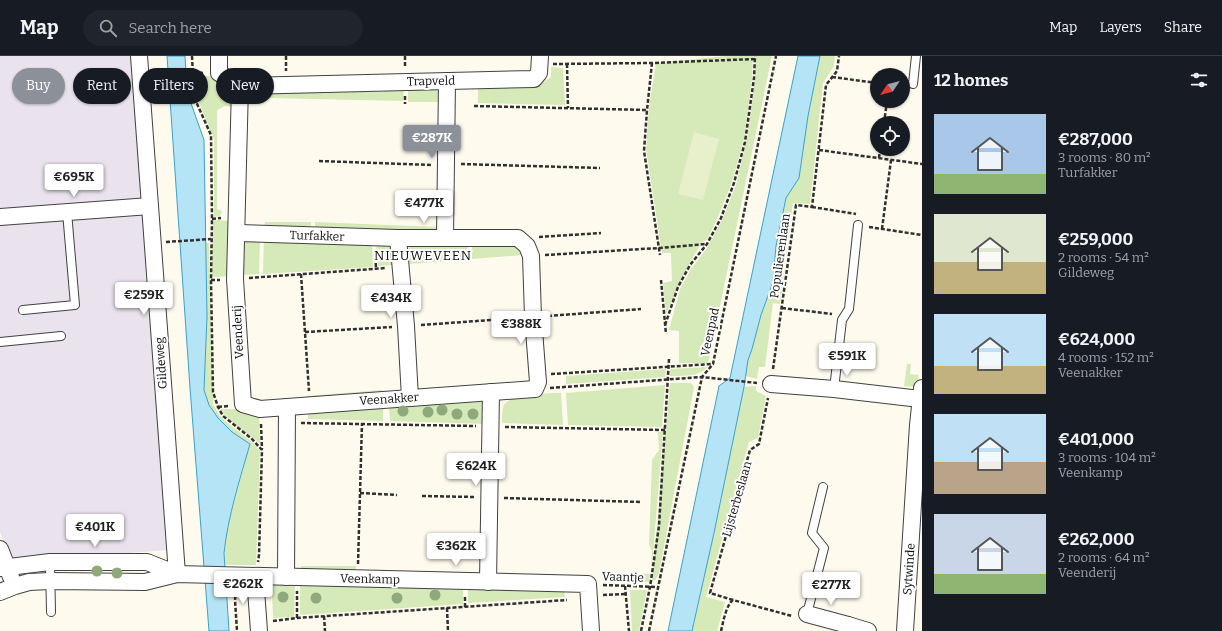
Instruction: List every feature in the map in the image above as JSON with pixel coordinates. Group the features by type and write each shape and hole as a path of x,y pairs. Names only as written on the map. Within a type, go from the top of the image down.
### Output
{"street":[{"name":"Gildeweg","path":"139,56 150,206 184,574"},
{"path":"219,56 219,68"},
{"name":"Trapveld","path":"274,85 534,79 539,73 540,60"},
{"path":"444,238 447,80"},
{"name":"Veenderij","path":"240,104 235,279 243,404 260,409 287,406"},
{"path":"0,217 150,206"},
{"name":"Turfakker","path":"237,233 398,238 518,238"},
{"path":"398,238 410,398"},
{"path":"518,238 527,246 531,256 536,382"},
{"name":"Veenakker","path":"287,406 491,392 536,382"},
{"path":"764,383 921,394"},
{"path":"488,582 479,497 491,392"},
{"name":"Sytwinde","path":"905,631 921,394"},
{"path":"287,406 292,577"},
{"path":"0,548 3,568 15,586"},
{"name":"Veenkamp","path":"3,568 50,562 147,562 184,574"},
{"name":"Veenkamp","path":"0,592 30,582 50,580 145,582 184,574 488,582 588,592"},
{"path":"255,576 259,627"},
{"path":"588,592 591,631"},
{"path":"807,614 848,628 868,631"}],"lane":[{"path":"913,84 916,56"},
{"path":"23,310 75,305 66,212"},
{"path":"834,389 842,320 849,309 858,226"},
{"path":"0,342 61,336"},
{"path":"807,614 824,548 812,533 823,487"},
{"path":"50,562 51,612"}],"path":[{"path":"286,56 286,72"},
{"name":"Veenpad","path":"649,631 702,378 713,364 776,56"},
{"name":"Populierenlaan","path":"764,383 782,308 796,205 812,207 826,85 837,71 839,56"},
{"path":"540,60 567,64 652,63 755,58 754,78 745,142 734,183 721,218 707,244 690,265 678,287 665,325"},
{"path":"652,63 644,151 660,255"},
{"path":"567,64 568,108"},
{"path":"832,77 870,81"},
{"path":"474,106 647,110"},
{"path":"819,150 922,164"},
{"path":"882,229 891,160"},
{"path":"319,161 600,168"},
{"path":"518,238 600,233"},
{"path":"167,242 212,239"},
{"path":"531,256 707,244"},
{"path":"235,279 401,266"},
{"path":"301,274 309,392"},
{"path":"661,280 666,334"},
{"path":"782,308 845,316"},
{"path":"550,316 642,309"},
{"path":"425,325 517,318"},
{"path":"305,332 386,328"},
{"path":"641,631 650,587 659,526 669,359"},
{"path":"536,382 668,367 713,364"},
{"path":"536,382 718,378 764,383"},
{"name":"Lijsterbeslaan","path":"764,383 759,444 750,450 710,593 732,601 802,618 807,614"},
{"path":"260,409 262,450"},
{"path":"358,578 362,424"},
{"path":"360,493 397,495"},
{"path":"422,496 641,502"},
{"path":"237,575 235,600 237,631"},
{"path":"292,577 297,618"},
{"path":"625,586 629,631"},
{"name":"Vaantje","path":"588,592 625,586 658,587"},
{"path":"259,627 297,618 447,608 588,592 598,596 625,594"},
{"path":"721,631 732,601"},
{"path":"447,608 448,631"},
{"path":"324,616 325,631"}],"shaded area":[{"path":"0,56 141,56 142,68 139,68 139,104 144,104 170,550 11,561 0,532"}],"green space":[{"path":"726,56 753,56 752,79 744,139 731,185 717,219 707,240 702,242 686,269 666,314 663,283 672,281 671,253 662,253 646,149 649,107 656,63"},
{"path":"756,56 772,56 709,359 707,363 679,363 679,331 669,330 680,289 691,269 707,248 722,220 736,185 747,138 755,79"},
{"path":"820,56 835,56 834,66 823,83 810,204 793,203 780,304 773,303 765,367 759,367 757,379 745,376 748,360 761,315 773,282 776,246 786,198 799,178 808,116"},
{"path":"551,67 563,68 565,105 478,103 478,87 539,85 551,77"},
{"path":"208,76 214,76 216,85 216,104 234,104 235,107 225,106 217,110 217,209 222,211 220,216 215,217 214,215 214,139 200,104 208,104"},
{"path":"397,87 404,87 403,101 274,98 274,91 382,92"},
{"path":"408,87 433,87 440,92 442,102 408,102"},
{"path":"694,132 719,139 703,200 678,194"},
{"path":"215,220 232,221 231,276 215,277 212,275 213,223"},
{"path":"265,222 311,222 310,230 264,230"},
{"path":"315,222 438,227 434,231 315,231"},
{"path":"260,238 259,274 240,275 242,244 246,240"},
{"path":"264,238 372,241 373,267 263,274"},
{"path":"376,241 387,242 391,250 393,265 378,266"},
{"path":"468,242 467,260 407,264 406,252 410,246"},
{"path":"206,243 209,243 213,404 220,416 252,442 260,451 256,565 225,565 225,544 232,510 250,444 232,432 216,417 208,405 204,391 206,354"},
{"path":"472,243 517,245 523,255 472,259"},
{"path":"907,364 911,364 910,374 919,375 917,383 913,387 904,386"},
{"path":"707,367 700,373 685,376 670,376 670,369"},
{"path":"666,369 665,377 566,384 566,376"},
{"path":"670,383 691,383 694,387 659,573 656,579 652,582"},
{"path":"665,385 662,427 568,425 566,393"},
{"path":"756,386 756,391 766,396 758,438 749,442 706,597 725,602 717,631 692,631 744,387"},
{"path":"382,390 383,397 306,401 306,396"},
{"path":"561,393 563,425 502,423 504,405 512,399"},
{"path":"480,400 486,405 487,424 390,421 389,406"},
{"path":"383,406 383,421 308,419 308,411"},
{"path":"221,409 240,409 248,415 259,416 260,444 228,419"},
{"path":"658,432 663,432 651,566 652,551 649,545 652,460 659,450"},
{"path":"301,566 356,566 356,574 302,571"},
{"path":"627,573 650,574 649,582 628,581"},
{"path":"273,582 295,582 294,617 273,618 272,593 264,594 269,584"},
{"path":"300,582 463,586 463,604 300,615"},
{"path":"468,586 564,588 565,597 468,603"},
{"path":"630,590 647,590 639,631 632,631"}],"water":[{"path":"167,56 185,56 186,68 168,68"},
{"path":"798,56 820,56 808,116 799,178 786,198 776,246 773,282 761,315 748,360 744,387 714,533 692,631 668,631 719,386 730,378"},
{"path":"170,104 191,104 204,140 207,317 204,390 209,405 218,418 232,432 250,444 231,511 224,553 229,631 209,631"}],"district":[{"name":"NIEUWEVEEN","path":"423,255"}]}
